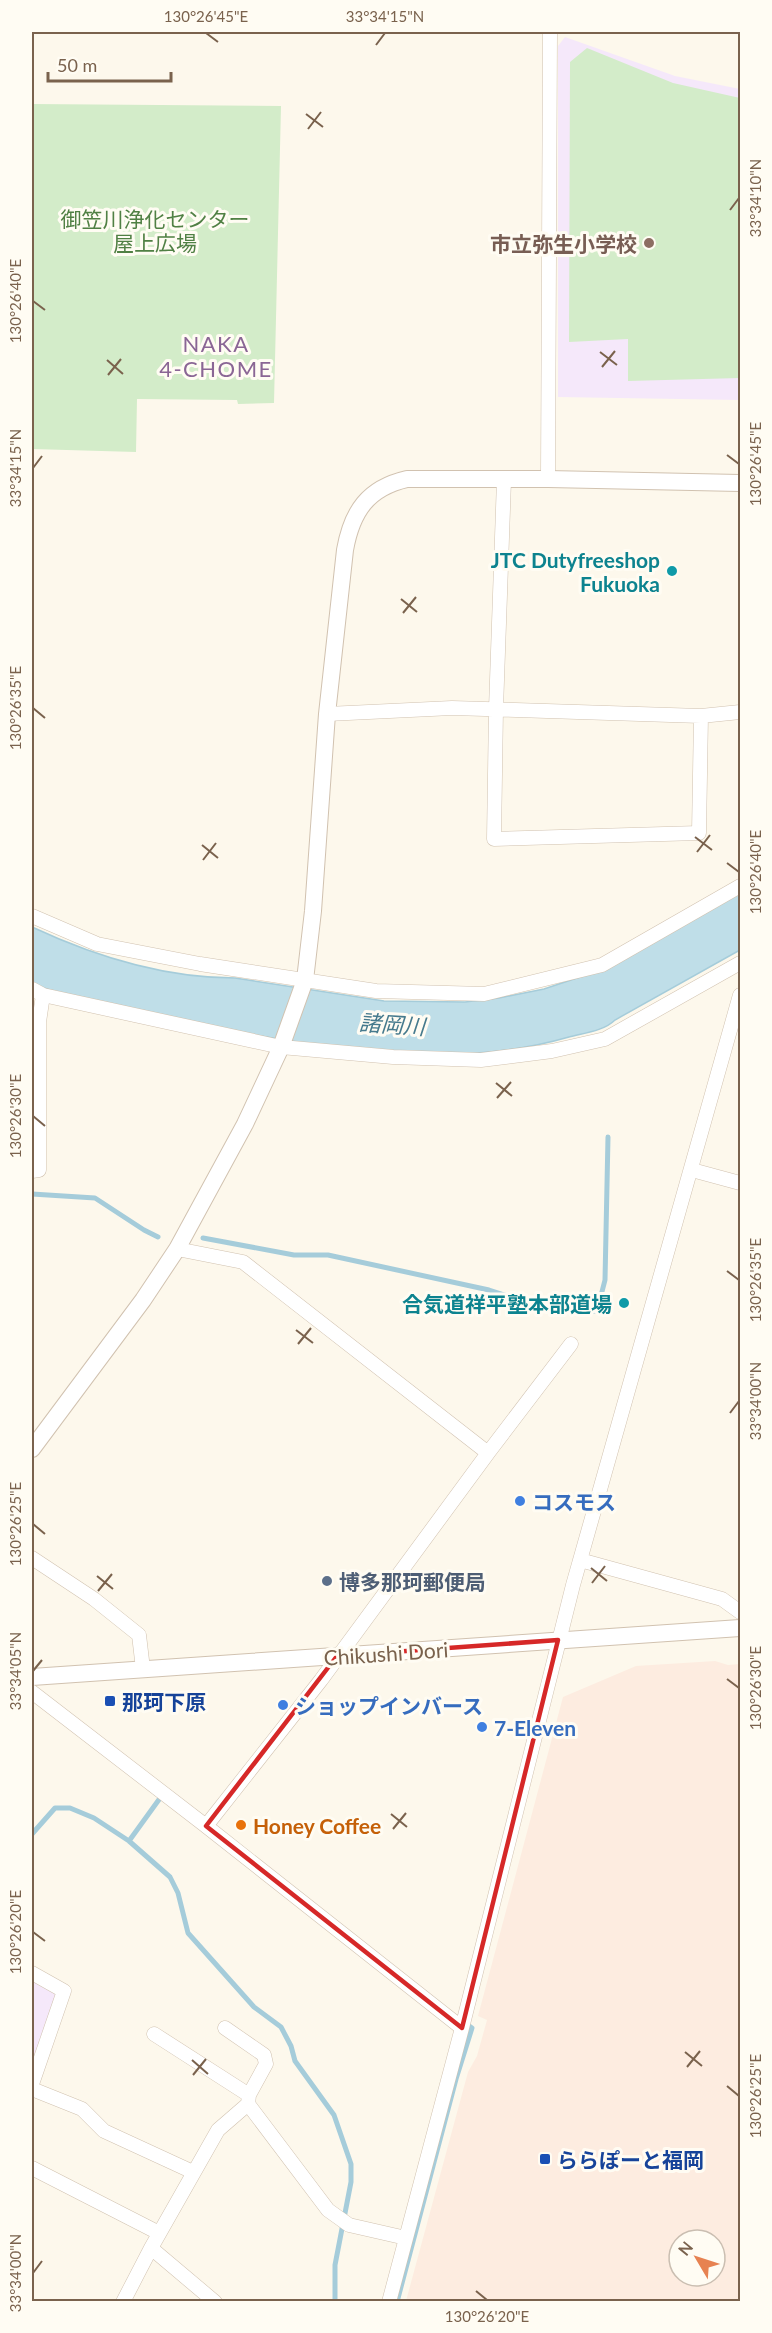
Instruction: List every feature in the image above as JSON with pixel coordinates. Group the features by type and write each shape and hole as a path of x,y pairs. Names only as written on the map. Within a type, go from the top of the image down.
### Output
{"street":[{"path":"548,479 550,32"},
{"path":"32,1449 143,1300 177,1249 244,1124 281,1047 305,980 313,911 327,714 349,530 364,502 377,490 392,482 407,479 741,483"},
{"path":"504,480 494,839 699,833 701,716"},
{"path":"327,714 452,708 701,716 741,712"},
{"path":"32,916 97,944 200,964 376,991 484,994 602,965 741,886"},
{"path":"32,1171 39,1170 37,992 281,1047 393,1057 481,1060 552,1051 605,1039 741,963"},
{"path":"389,2301 462,2028 558,1640 741,995"},
{"path":"692,1170 741,1183"},
{"path":"177,1249 243,1262 489,1453"},
{"path":"206,1826 338,1656 571,1344"},
{"path":"32,1558 94,1599 139,1635 142,1669"},
{"path":"580,1560 722,1599 741,1612"},
{"name":"Chikushi Dori","path":"32,1677 741,1628"},
{"path":"32,1692 462,2028"},
{"path":"32,1973 64,1991 32,2084"},
{"path":"123,2301 218,2130 248,2100 266,2064 264,2055 225,2028"},
{"path":"154,2034 248,2100 328,2210 349,2225 406,2238"},
{"path":"32,2089 82,2109 104,2131 193,2172"},
{"path":"32,2168 159,2233"},
{"path":"151,2248 215,2301"}],"highlighted area":[{"path":"558,1640 462,2028 206,1826 337,1656"}],"shaded area":[{"name":"市立弥生小学校","path":"565,37 675,76 740,89 740,400 558,397 558,46"},
{"path":"715,1661 728,1665 740,1664 740,2301 406,2301 468,2072 477,2056 487,2020 478,2016 563,1697 636,1666"},
{"path":"32,1980 57,1994 32,2064"}],"green space":[{"name":"市立弥生小学校","path":"587,48 673,83 740,98 740,378 628,381 628,339 569,342 570,62"},
{"name":"御笠川浄化センター 屋上広場","path":"32,104 281,106 274,403 238,404 237,400 137,399 136,452 32,449"}],"water":[{"name":"諸岡川","path":"740,892 740,950 600,1029 525,1047 480,1053 391,1053 256,1036 143,1016 76,999 32,983 32,927 105,956 157,970 183,974 235,978 384,1001 465,1002 499,998 544,989 589,974"}],"waterway":[{"path":"203,1238 294,1255 328,1255 489,1290 528,1303 567,1311 597,1311 605,1280 608,1137"},
{"path":"32,1194 95,1198 158,1237"},
{"path":"129,1841 163,1794"},
{"path":"32,1834 55,1808 70,1808 94,1818 129,1841 170,1877 178,1893 188,1933 254,2007 281,2027 291,2046 295,2061 334,2115 351,2164 351,2182 335,2265 335,2302"},
{"path":"397,2302 456,2079 472,2028 465,2023"}],"place":[{"name":"市立弥生小学校","path":"649,243"},
{"name":"JTC Dutyfreeshop Fukuoka","path":"672,571"},
{"name":"合気道祥平塾本部道場","path":"624,1303"},
{"name":"コスモス","path":"520,1501"},
{"name":"博多那珂郵便局","path":"327,1581"},
{"name":"那珂下原","path":"110,1701"},
{"name":"ショップインバース","path":"283,1705"},
{"name":"7-Eleven","path":"482,1727"},
{"name":"Honey Coffee","path":"241,1825"},
{"name":"ららぽーと福岡","path":"545,2159"}],"district":[{"name":"NAKA 4-CHOME","path":"216,356"}]}
